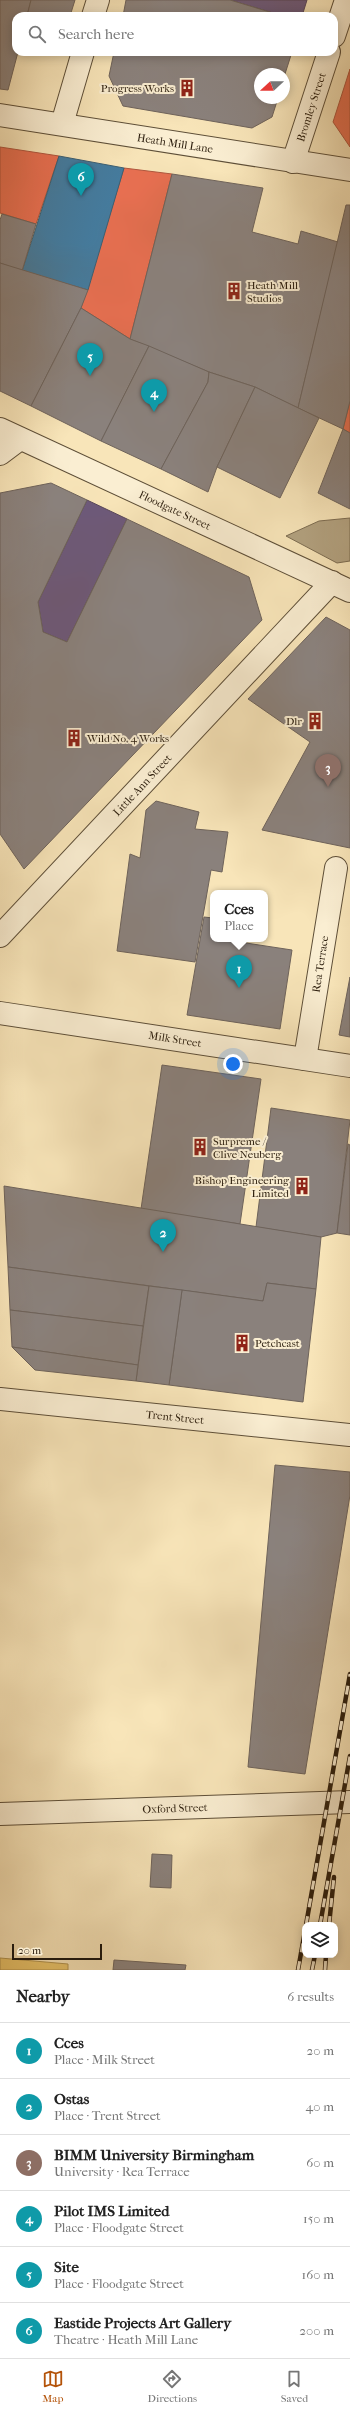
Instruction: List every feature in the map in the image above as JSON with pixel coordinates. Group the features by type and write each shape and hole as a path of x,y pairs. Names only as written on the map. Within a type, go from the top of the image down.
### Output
{"street":[{"path":"94,12 98,0"},
{"path":"338,24 346,0"},
{"path":"62,124 82,56"},
{"name":"Bromley Street","path":"293,162 328,56"},
{"name":"Heath Mill Lane","path":"0,115 350,170"},
{"name":"Floodgate Street","path":"0,429 341,587"},
{"path":"0,454 20,439"},
{"name":"Little Ann Street","path":"0,936 341,587"},
{"name":"Rea Terrace","path":"305,1059 336,868"},
{"name":"Milk Street","path":"0,1013 350,1066"},
{"name":"Trent Street","path":"0,1399 350,1436"},
{"name":"Oxford Street","path":"0,1814 350,1802"}],"shaded area":[{"path":"350,518 350,561 337,563 286,536 319,521"}],"building: Homes":[{"path":"0,1958 68,1964 68,1970 0,1970"}],"building: Shops":[{"path":"350,69 350,147 333,122"},
{"path":"0,147 59,156 36,224 0,213"},
{"path":"124,168 172,174 130,339 81,308"},
{"path":"350,401 350,433 343,429"}],"building: Offices":[{"path":"230,0 307,0 303,12 270,12"},
{"path":"87,500 127,519 67,642 43,632 38,602"}],"building: Public":[{"path":"59,156 124,168 88,290 22,271"}],"building: Industry":[{"path":"0,0 31,0 28,12 12,12 12,56 17,56 8,90 0,89"},
{"path":"31,0 75,0 71,12 28,12"},
{"path":"126,0 230,0 270,12 124,12"},
{"name":"Progress Works","path":"113,56 291,56 287,68 254,68 254,104 276,104 272,117 252,128 123,106 109,76"},
{"name":"Heath Mill Studios","path":"172,174 263,188 252,232 298,244 301,231 338,242 298,408 255,387 209,372 130,339"},
{"path":"346,205 350,205 350,401 343,429 298,408"},
{"path":"2,214 36,224 22,271 0,263 0,220"},
{"path":"0,263 88,290 81,308 31,406 0,391"},
{"path":"81,308 130,339 149,346 101,441 31,406"},
{"path":"149,346 209,372 208,382 161,469 101,441"},
{"path":"209,372 255,387 217,467 208,492 161,469 208,382"},
{"path":"255,387 319,418 280,498 217,467"},
{"path":"343,429 350,433 350,509 318,493"},
{"name":"Wild No. 4 Works","path":"51,483 87,500 38,602 43,632 67,642 127,519 249,577 262,620 24,869 0,834 0,493"},
{"name":"Dlr","path":"326,617 350,630 350,848 262,830 310,742 248,699"},
{"path":"156,801 199,812 195,829 228,832 222,872 211,870 195,962 117,951 130,854 140,858 146,810"},
{"path":"204,917 210,918 210,942 246,942 292,950 280,1029 187,1015"},
{"path":"350,977 350,1037 339,1035"},
{"name":"Surpreme / Clive Neuberg","path":"162,1065 261,1079 240,1224 141,1209"},
{"name":"Bishop Engineering Limited","path":"271,1108 350,1120 337,1233 321,1237 256,1227"},
{"path":"348,1144 350,1145 350,1235 337,1233"},
{"path":"4,1186 321,1237 316,1289 267,1283 263,1301 8,1267"},
{"path":"8,1267 149,1286 143,1326 10,1310"},
{"name":"Petchcast","path":"267,1283 316,1289 303,1402 169,1385 182,1290 263,1301"},
{"path":"149,1286 182,1290 169,1385 136,1381"},
{"path":"10,1310 143,1326 138,1365 12,1347"},
{"path":"12,1347 138,1365 136,1381 35,1370"},
{"path":"275,1465 350,1472 350,1495 305,1774 248,1767"},
{"path":"152,1854 172,1855 171,1888 150,1887"},
{"path":"114,1960 186,1965 185,1970 113,1970"}],"railway":[{"path":"307,1922 350,1674"},
{"path":"321,1922 350,1756"},
{"path":"329,1922 334,1877"},
{"path":"298,1970 302,1948"},
{"path":"312,1970 314,1958"},
{"path":"325,1970 326,1958"}],"place":[{"name":"Progress Works","path":"187,88"},
{"name":"Eastide Projects Art Gallery","path":"81,196"},
{"name":"Heath Mill Studios","path":"234,291"},
{"name":"Site","path":"90,376"},
{"name":"Pilot IMS Limited","path":"154,412"},
{"name":"Dlr","path":"315,721"},
{"name":"Wild No. 4 Works","path":"74,738"},
{"name":"BIMM University Birmingham","path":"328,787"},
{"name":"Cces","path":"239,988"},
{"name":"Surpreme / Clive Neuberg","path":"200,1147"},
{"name":"Bishop Engineering Limited","path":"302,1186"},
{"name":"Ostas","path":"163,1252"},
{"name":"Petchcast","path":"242,1343"}]}
